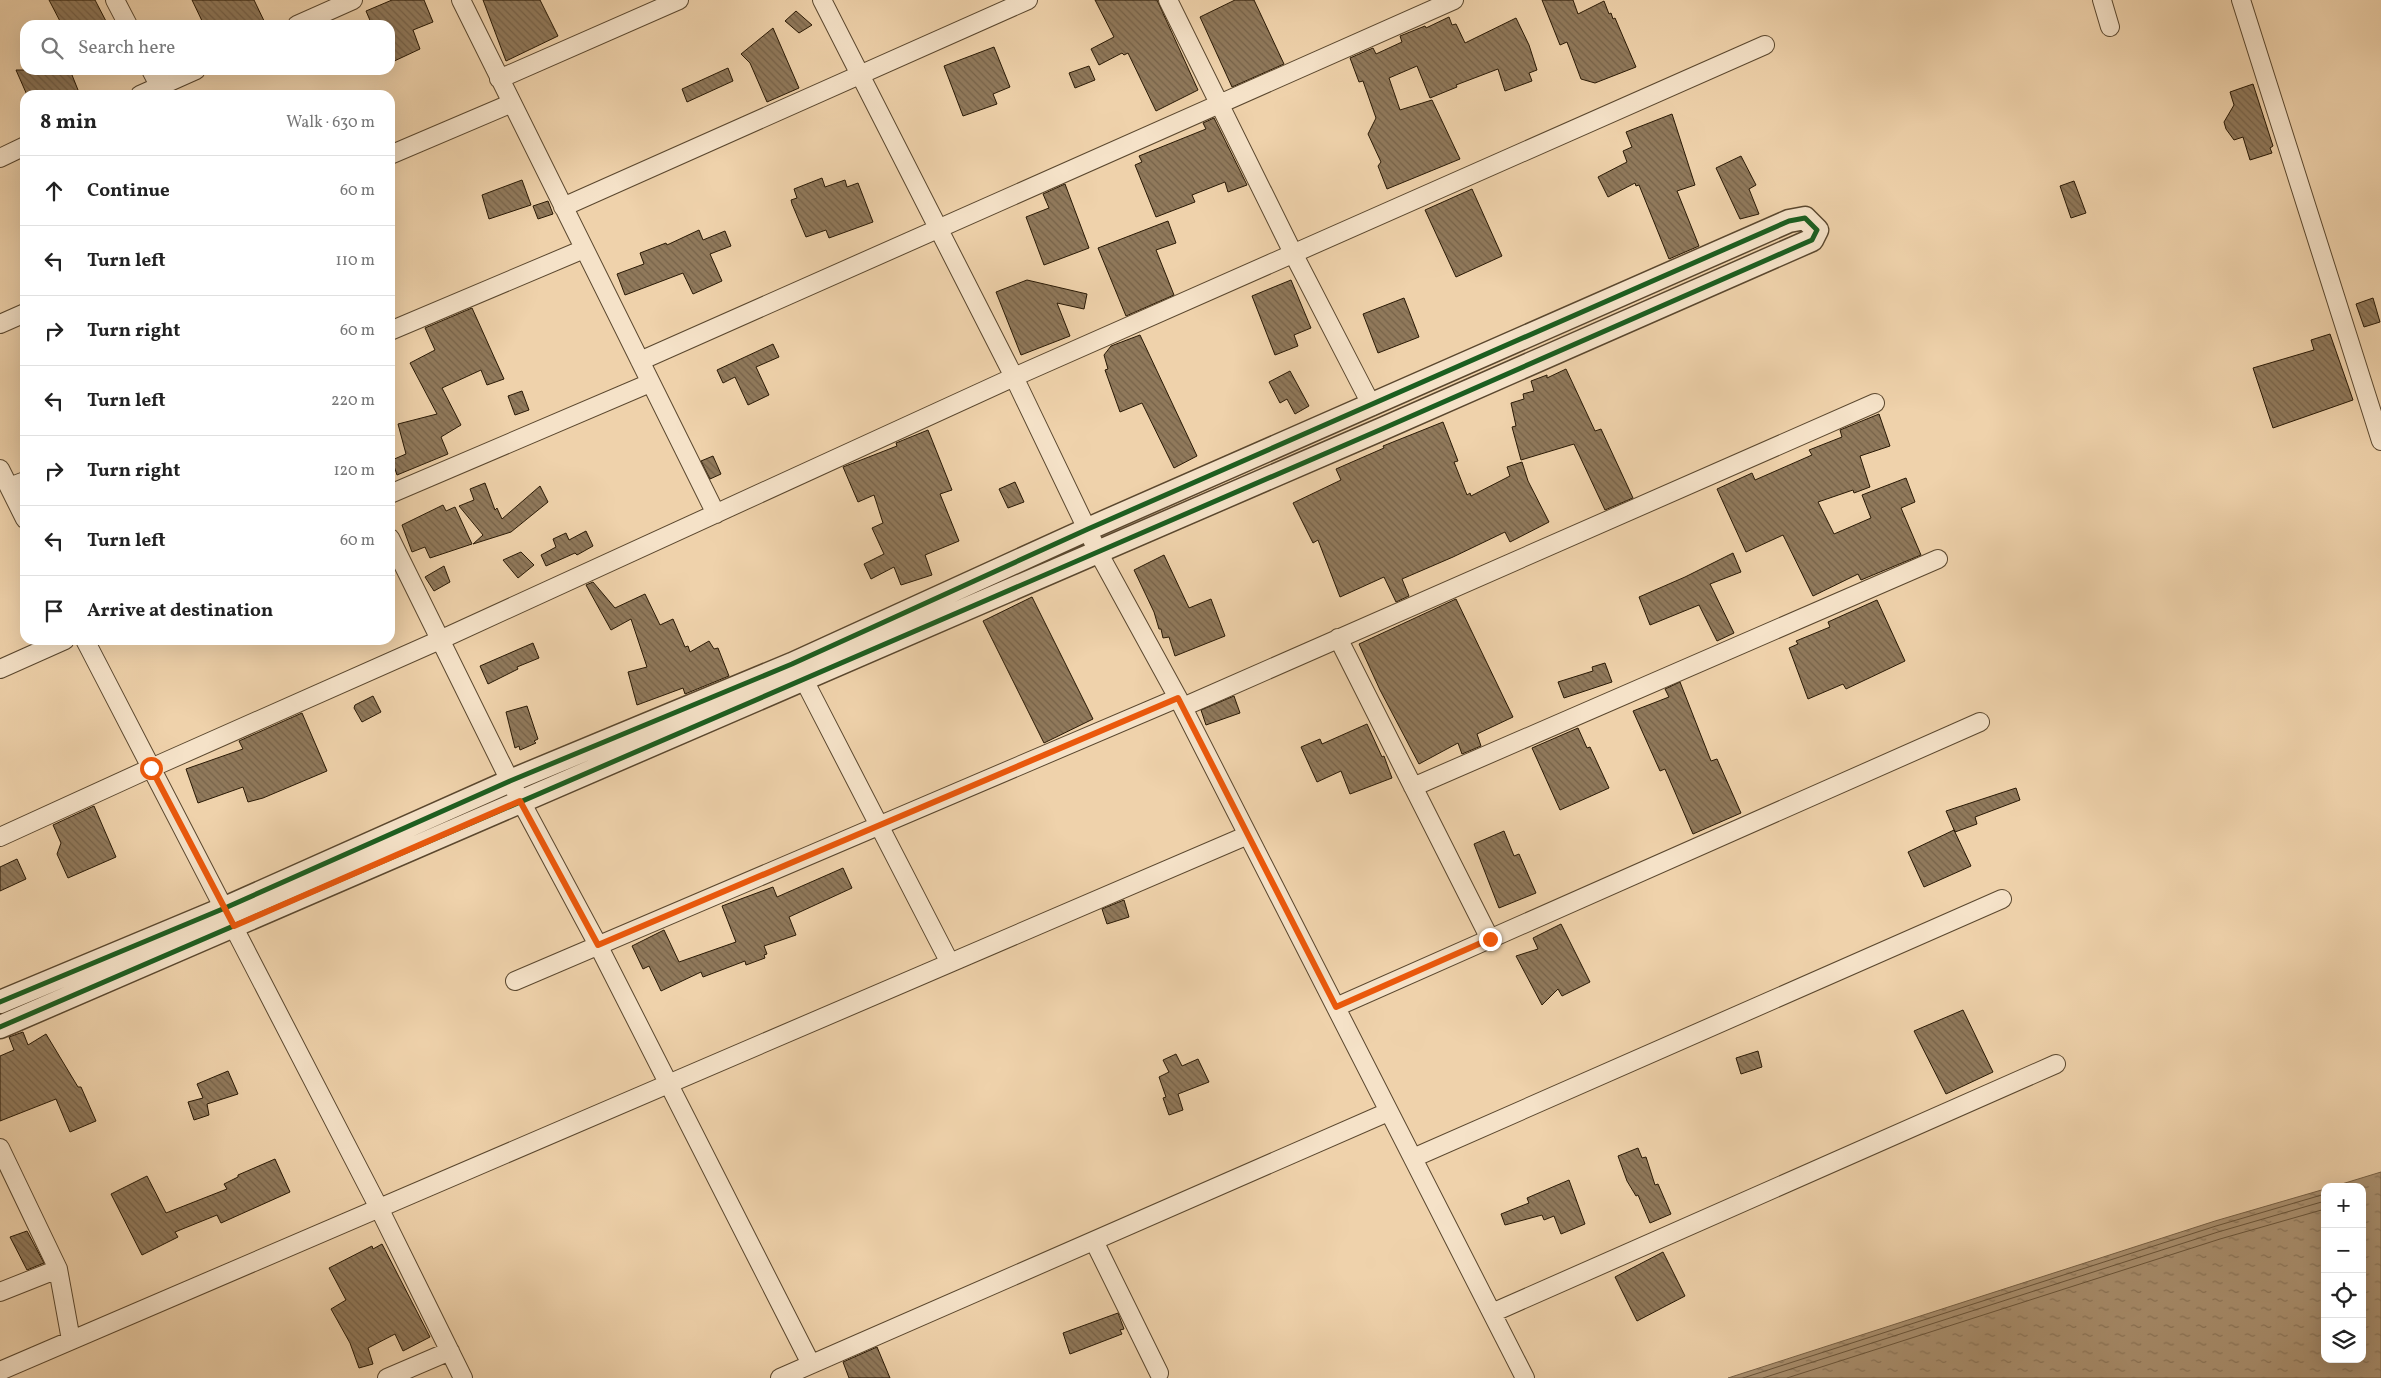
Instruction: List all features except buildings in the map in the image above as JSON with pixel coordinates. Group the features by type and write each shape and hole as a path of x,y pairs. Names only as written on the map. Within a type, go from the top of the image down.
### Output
{"street":[{"path":"115,0 125,20"},
{"path":"308,20 353,0"},
{"path":"461,0 716,514"},
{"path":"499,79 679,0"},
{"path":"822,0 1014,377 1098,552 1180,702 1525,1378"},
{"path":"563,207 1028,0"},
{"path":"1168,0 1294,255 1372,406"},
{"path":"640,361 1454,0"},
{"path":"2102,0 2110,27"},
{"path":"2242,0 2380,432"},
{"path":"0,837 442,639 1014,377 1294,255 1765,45"},
{"path":"154,75 161,90"},
{"path":"164,90 188,75"},
{"path":"395,153 512,102"},
{"path":"0,158 20,148"},
{"path":"0,1002 229,917 520,801 1098,552 1812,240 1817,230 1805,218 1789,221 1372,406 1088,529 792,664 510,780 229,917 0,1027"},
{"path":"395,329 584,249"},
{"path":"0,324 20,315"},
{"path":"1521,340 1533,362"},
{"path":"395,492 650,383"},
{"path":"516,981 879,825 1338,638 1875,403"},
{"path":"0,469 17,484 20,497"},
{"path":"395,548 442,639 520,801 598,945 811,1364"},
{"path":"1413,787 1938,559"},
{"path":"1338,638 1490,939"},
{"path":"0,669 54,645"},
{"path":"88,645 379,1208 463,1378"},
{"path":"803,678 950,963"},
{"path":"1336,1007 1980,722"},
{"path":"0,1370 1248,835"},
{"path":"1413,1158 2002,899"},
{"path":"1492,1313 2056,1064"},
{"path":"780,1378 1388,1112"},
{"path":"0,1148 58,1269 71,1340"},
{"path":"1094,1241 1159,1373"},
{"path":"0,1292 58,1269"},
{"path":"388,1378 450,1351"}],"water":[{"path":"2381,1172 2381,1378 1728,1378 2215,1221 2321,1190 2321,1363 2366,1363 2366,1183 2345,1183"}],"cycle path":[{"path":"0,1002 225,908 510,781 792,664 1088,529 1789,221 1805,218 1817,230 1812,240 1382,429 0,1027"}],"route":[{"path":"151,768 234,926 520,801 598,945 1178,698 1336,1007 1490,939"}]}
